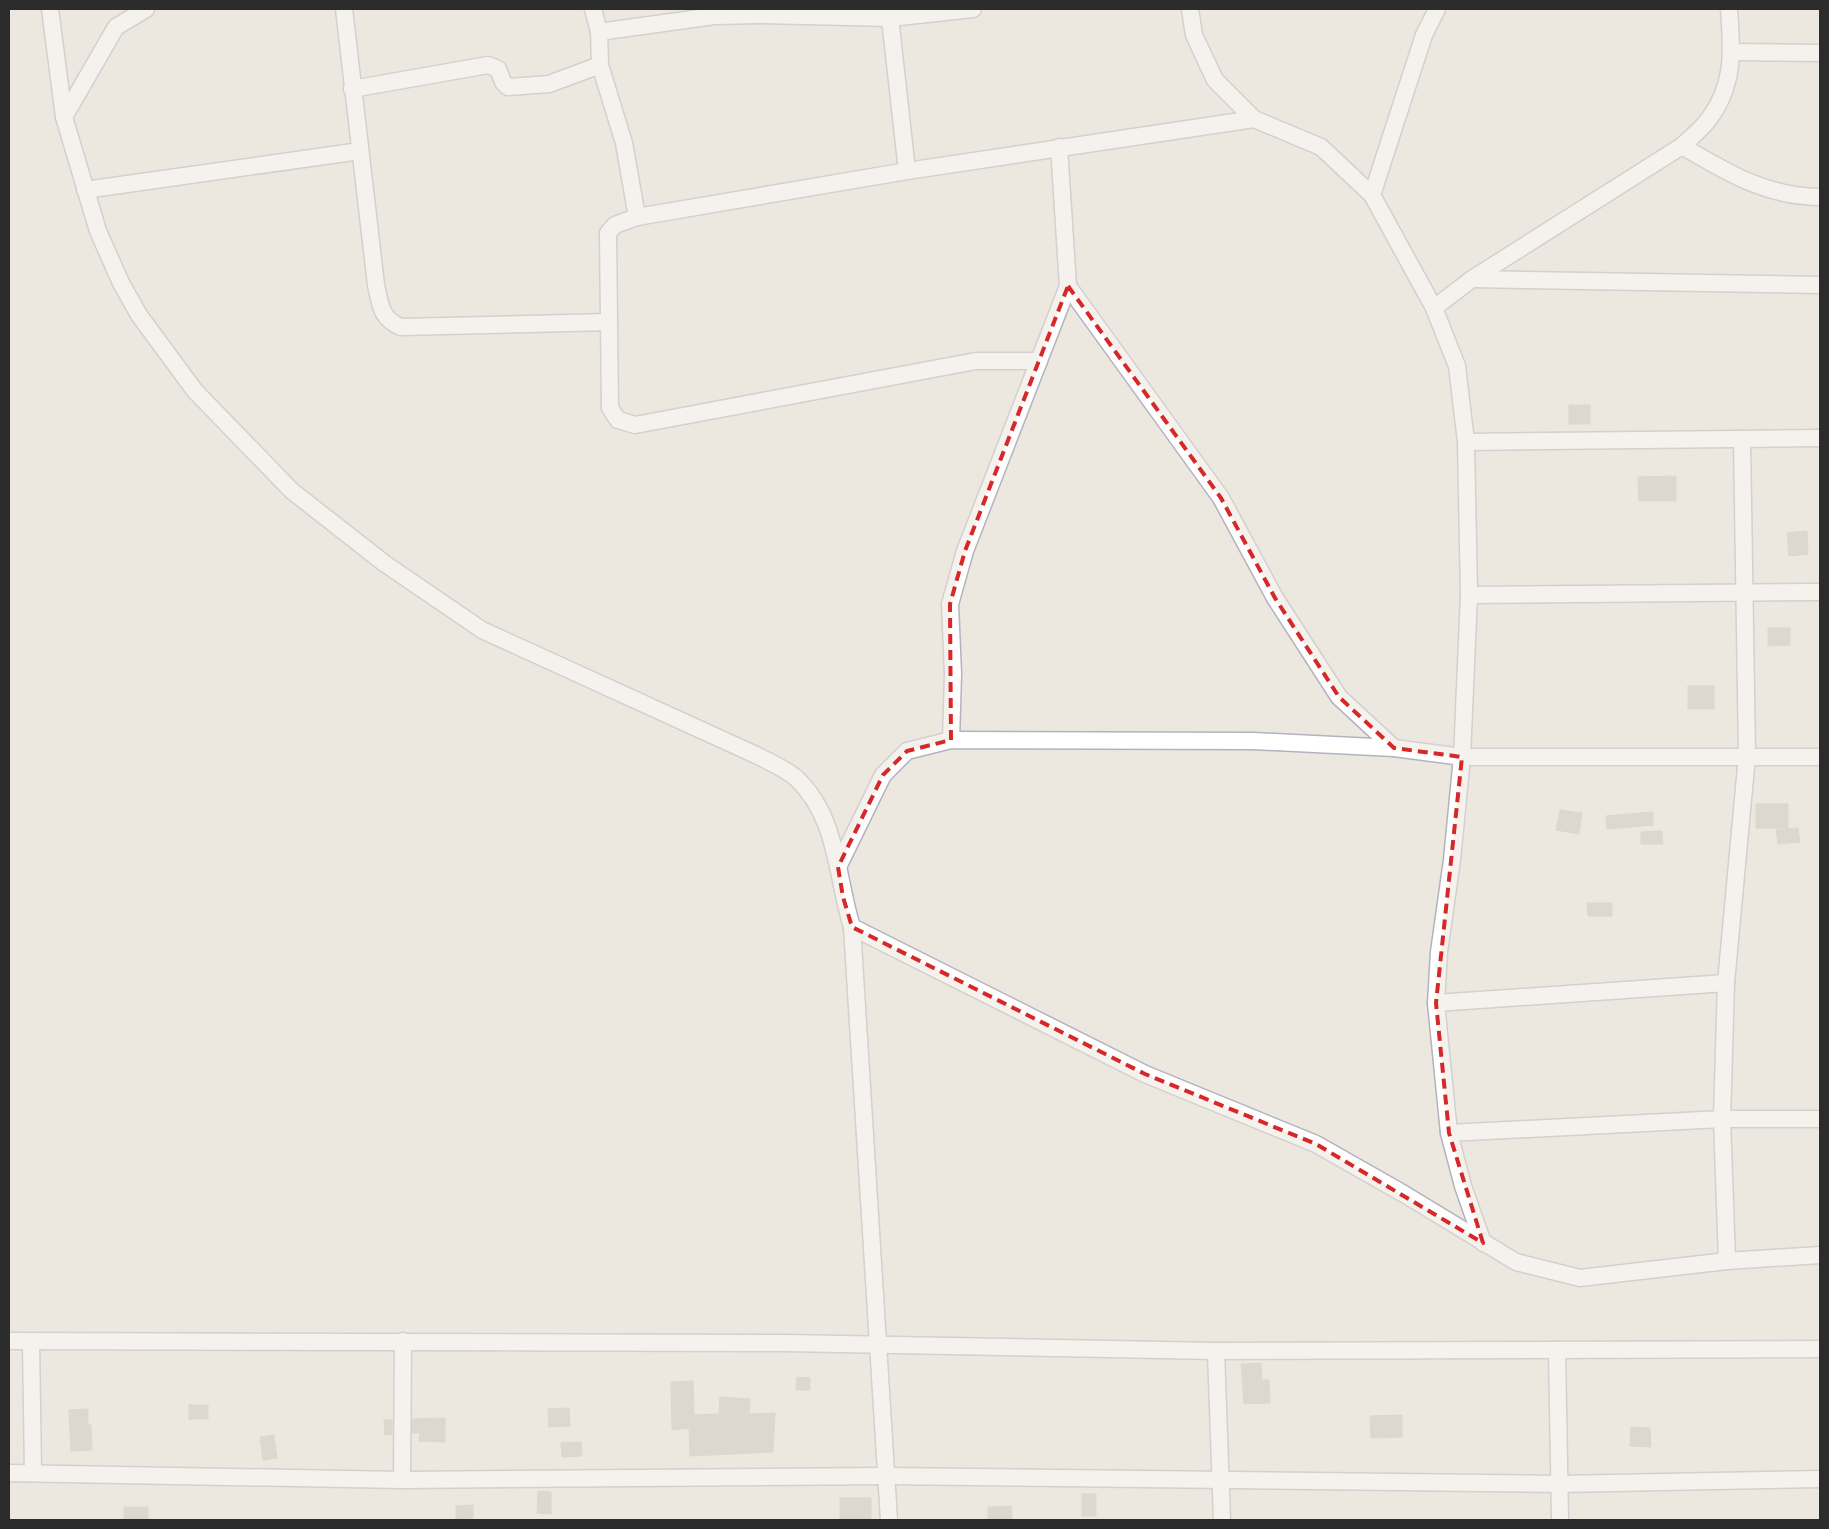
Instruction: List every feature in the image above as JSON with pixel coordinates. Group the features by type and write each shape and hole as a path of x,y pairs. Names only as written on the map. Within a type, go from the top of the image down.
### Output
{"street":[{"path":"50,9 64,117 98,230 121,282 139,315 195,391 292,491 384,563 482,630 756,755 796,778 819,806 834,840 842,897 852,927 880,1344 889,1520"},
{"path":"64,117 116,27 146,9"},
{"path":"344,9 352,89 381,310 393,324 401,327 609,322"},
{"path":"593,9 599,32 600,66 624,143 637,217"},
{"path":"599,32 757,12 889,13 973,9"},
{"path":"1190,9 1194,36 1215,80 1254,119 1321,147 1372,195 1434,308 1456,366 1466,442 1470,595 1462,757 1452,860 1439,952 1436,1003 1449,1132 1463,1186 1483,1243"},
{"path":"1372,195 1424,35 1438,9"},
{"path":"1434,308 1472,280 1682,146 1709,120 1727,88 1732,52 1730,9"},
{"path":"889,13 907,171"},
{"path":"1732,52 1820,53"},
{"path":"352,89 488,65 498,69 505,86 535,87 600,66"},
{"path":"1039,361 976,361 635,425 618,420 610,408 608,232 614,225 637,217 907,171 1254,119"},
{"path":"1682,146 1744,181 1798,197 1820,198"},
{"path":"950,740 953,674 950,604 965,552 1068,286 1059,147"},
{"path":"85,190 360,151"},
{"path":"1472,280 1820,285"},
{"path":"1068,286 1221,498 1275,598 1339,696 1394,748"},
{"path":"1466,442 1820,438"},
{"path":"1727,1261 1722,1118 1726,983 1747,756 1742,439"},
{"path":"1470,595 1820,592"},
{"path":"838,867 883,775 907,751 950,740 1254,742 1394,748 1462,757 1820,757"},
{"path":"852,927 1144,1074 1316,1144 1404,1194 1516,1262 1580,1278 1727,1261 1820,1255"},
{"path":"1436,1003 1726,983"},
{"path":"1449,1132 1722,1118 1820,1119"},
{"path":"9,1341 880,1344 1216,1351 1820,1349"},
{"path":"402,1480 403,1341"},
{"path":"31,1342 33,1473"},
{"path":"1557,1350 1560,1520"},
{"path":"1216,1351 1222,1520"},
{"path":"9,1473 402,1480 886,1476 1560,1484 1820,1479"}],"highlighted area":[{"path":"1068,286 1221,498 1275,598 1339,697 1394,748 1462,757 1436,1003 1449,1133 1483,1243 1316,1144 1145,1074 852,927 843,897 838,867 883,775 907,751 951,740 950,604 965,551"}],"building":[{"path":"1569,405 1590,405 1590,424 1569,424"},
{"path":"1676,476 1676,501 1639,501 1638,477"},
{"path":"1807,531 1808,554 1789,556 1787,533"},
{"path":"1768,628 1790,628 1790,645 1768,646"},
{"path":"1688,686 1714,686 1714,709 1688,709"},
{"path":"1756,804 1788,804 1788,828 1756,828"},
{"path":"1560,810 1582,813 1579,834 1556,830"},
{"path":"1653,812 1653,825 1607,829 1606,816"},
{"path":"1798,828 1800,842 1778,844 1776,830"},
{"path":"1662,831 1663,844 1641,844 1641,832"},
{"path":"1587,903 1612,903 1612,916 1588,916"},
{"path":"1261,1363 1262,1380 1269,1380 1270,1403 1244,1404 1241,1364"},
{"path":"797,1377 810,1378 810,1390 796,1390"},
{"path":"693,1381 694,1415 719,1414 720,1397 750,1399 749,1414 775,1413 773,1452 690,1456 689,1428 672,1430 671,1382"},
{"path":"189,1405 208,1405 208,1419 189,1419"},
{"path":"569,1408 570,1426 549,1427 548,1409"},
{"path":"88,1409 88,1425 91,1425 92,1450 71,1451 69,1410"},
{"path":"1402,1415 1402,1437 1371,1438 1370,1416"},
{"path":"445,1418 445,1442 419,1441 420,1433 412,1433 412,1419"},
{"path":"384,1420 392,1420 392,1434 385,1435"},
{"path":"1631,1427 1650,1428 1651,1447 1630,1446"},
{"path":"274,1435 277,1458 263,1460 260,1437"},
{"path":"581,1442 582,1456 562,1457 561,1443"},
{"path":"538,1491 551,1492 551,1514 537,1513"},
{"path":"1082,1494 1096,1494 1096,1516 1082,1516"},
{"path":"840,1498 871,1498 871,1520 840,1520"},
{"path":"473,1505 473,1518 456,1519 456,1506"},
{"path":"1011,1506 1012,1520 988,1520 988,1507"},
{"path":"124,1507 148,1507 148,1520 124,1520"}]}
